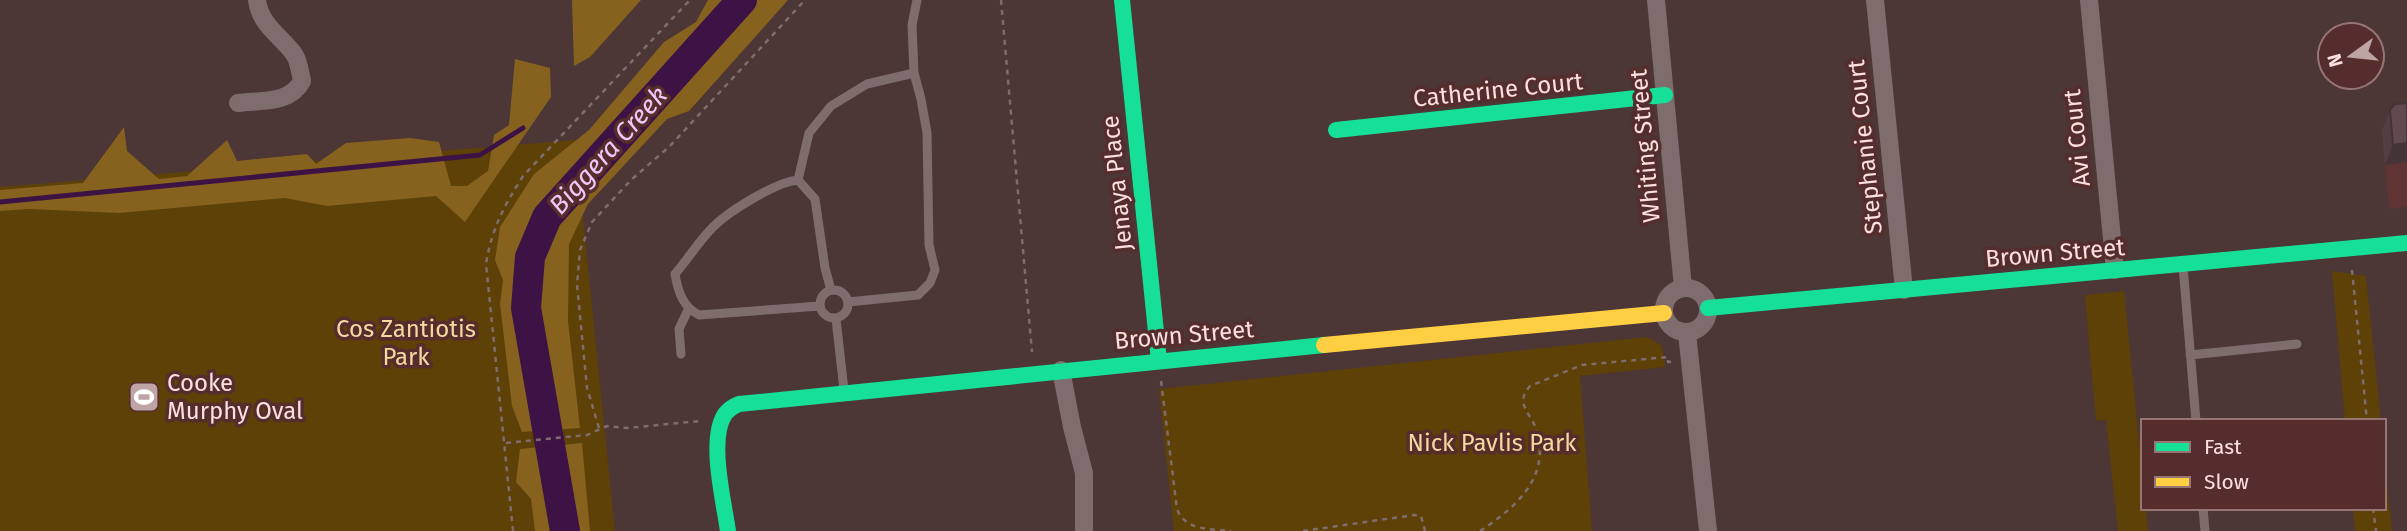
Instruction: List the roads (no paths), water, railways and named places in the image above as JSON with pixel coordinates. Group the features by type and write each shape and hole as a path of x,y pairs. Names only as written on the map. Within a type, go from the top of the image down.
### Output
{"street":[{"path":"238,103 286,98 297,90 302,80 296,57 264,23 258,13 257,0"},
{"name":"Jenaya Place","path":"1122,0 1158,360"},
{"name":"Whiting Street","path":"1656,0 1683,288"},
{"name":"Stephanie Court","path":"1875,0 1904,290"},
{"name":"Avi Court","path":"2089,0 2115,270"},
{"name":"Catherine Court","path":"1336,130 1665,95"},
{"name":"Brown Street","path":"1708,308 2407,243"},
{"path":"1683,288 1697,290 1708,308 1703,325 1687,333 1669,325 1664,313 1668,296 1683,288"},
{"name":"Brown Street","path":"728,531 718,450 720,425 726,412 739,404 1158,360 1664,313"},
{"path":"1687,333 1708,531"},
{"path":"1062,370 1069,417 1084,473 1084,531"}],"lane":[{"path":"848,302 918,295 930,283 935,270 929,244 927,133 914,73 912,25 917,0"},
{"path":"798,180 810,133 831,106 867,84 914,73"},
{"path":"798,180 815,199 831,290"},
{"path":"798,180 785,181 766,190 714,226 675,274 677,289 688,310 699,315 820,306"},
{"path":"2183,264 2196,419"},
{"path":"831,290 841,292 848,302 845,313 836,319 825,316 820,306 823,296 831,290"},
{"path":"681,354 679,329 688,310"},
{"path":"836,319 844,393"},
{"path":"2190,355 2297,344"},
{"path":"2203,510 2205,531"}],"waterway":[{"name":"Biggera Creek","path":"565,531 526,308 530,257 547,217 742,0"},
{"path":"0,202 480,155 523,128"}],"place":[{"name":"Cooke Murphy Oval","path":"144,397"}],"park label":[{"name":"Cos Zantiotis Park","path":"406,343"},
{"name":"Nick Pavlis Park","path":"1492,443"}]}
